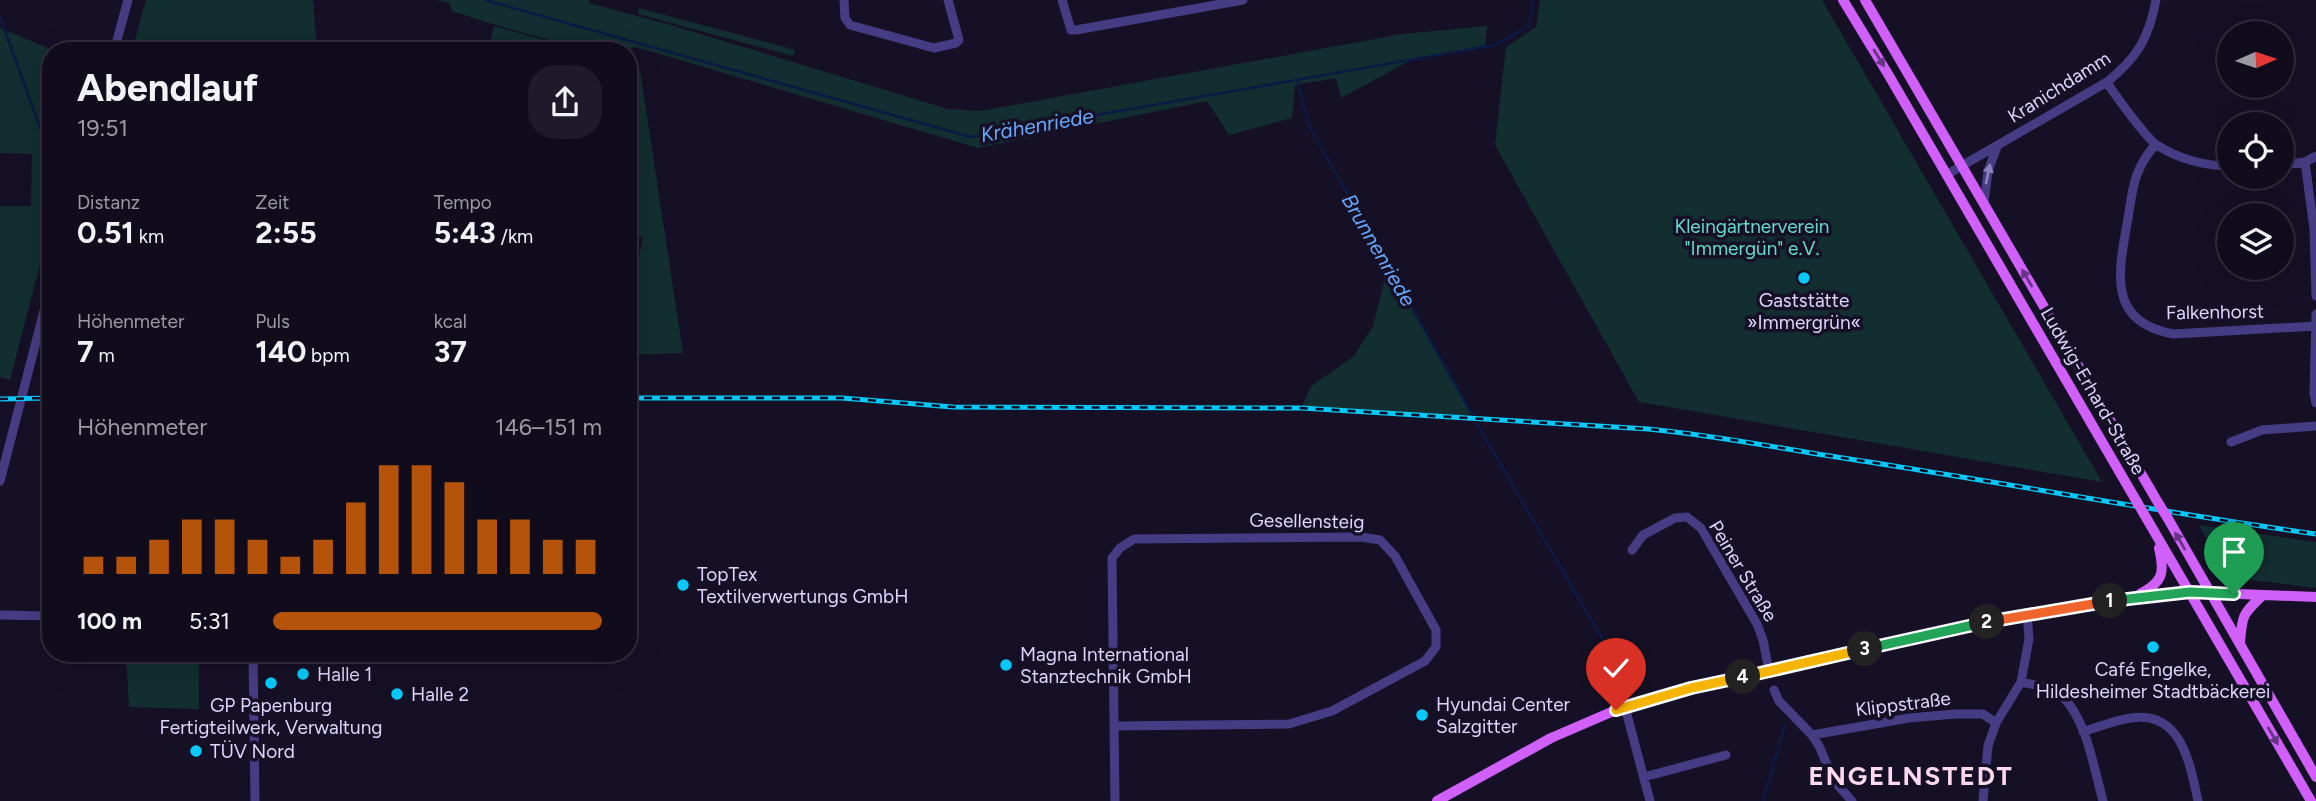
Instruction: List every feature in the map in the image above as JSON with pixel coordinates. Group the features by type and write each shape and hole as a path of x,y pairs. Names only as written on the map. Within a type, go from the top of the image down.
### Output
{"main road":[{"name":"Ludwig-Erhard-Straße","path":"1843,0 2311,801"},
{"name":"Ludwig-Erhard-Straße","path":"1865,0 2316,776"},
{"path":"2134,597 2152,587 2162,576 2163,563 2156,535"},
{"path":"1437,801 1551,738 1625,707 1691,688 2028,613 2134,597 2190,592 2316,597"},
{"path":"2240,643 2246,610 2263,595"}],"street":[{"path":"116,42 128,0"},
{"path":"845,0 845,18 850,25 934,48 959,40 948,0"},
{"path":"1062,0 1071,30 1243,0"},
{"path":"1182,0 1184,10"},
{"name":"Kranichdamm","path":"1946,175 2107,82 2133,58 2152,24 2156,0"},
{"path":"2107,82 2155,145 2188,160 2217,166"},
{"name":"Falkenhorst","path":"2155,145 2142,160 2134,180 2120,267 2120,287 2125,302 2134,315 2155,331 2173,334 2316,326"},
{"path":"1984,203 1988,171 1997,146"},
{"path":"2294,163 2305,162 2316,156"},
{"path":"2305,162 2314,229 2316,296"},
{"path":"2316,314 2316,403"},
{"path":"0,481 42,320"},
{"path":"2231,442 2262,430 2316,426"},
{"name":"Peiner Straße","path":"1632,550 1643,535 1675,518 1686,517 1701,528 1757,624 1769,671"},
{"name":"Gesellensteig","path":"1115,726 1289,723 1332,711 1425,661 1436,647 1436,630 1395,556 1380,540 1361,537 1134,539 1120,548 1112,558 1115,801"},
{"path":"1983,801 1989,746 1996,723 2021,682 2029,639 2028,613"},
{"path":"0,615 42,616"},
{"path":"253,662 255,801"},
{"path":"2021,682 2043,686 2062,696 2076,715 2103,801"},
{"path":"1774,690 1779,701 1812,735 1834,781 1852,801"},
{"path":"1625,707 1650,801"},
{"name":"Klippstraße","path":"1812,735 1932,716 1983,714 1996,723"},
{"path":"2083,732 2130,718 2148,717 2162,721 2175,734 2185,753 2199,801"},
{"path":"1644,777 1726,755"}],"green space":[{"path":"146,0 313,0 316,42 134,42"},
{"path":"437,0 589,0 589,3 948,109 981,111 1402,34 1487,26 1485,47 1415,58 1341,98 1336,78 1295,85 1292,118 1229,135 1207,101 978,148 637,47 637,42 560,42 452,11 449,3"},
{"name":"Kleingärtnerverein \"Immergün\" e.V.","path":"1540,0 1822,0 2102,482 1639,402 1495,145 1506,47 1536,27"},
{"path":"639,8 795,50 793,56 638,14"},
{"path":"494,26 551,42 490,42"},
{"path":"0,28 42,46 42,257 10,380 0,377 0,206 31,206 32,154 0,153"},
{"path":"640,70 683,353 637,355 637,267 643,238 637,235 637,81"},
{"path":"1388,266 1472,414 1441,417 1301,408 1311,386 1354,356 1373,326"},
{"path":"2199,525 2316,542 2316,588 2227,577"},
{"path":"126,662 199,662 199,709 129,707"}],"waterway":[{"name":"Krähenriede","path":"485,0 634,42"},
{"name":"Krähenriede","path":"637,43 971,137 1495,45 1529,26 1533,0"},
{"name":"Krähenriede","path":"0,17 42,133"},
{"name":"Brunnenriede","path":"1298,81 1312,131 1472,414"},
{"name":"Brunnenriede","path":"1477,424 1628,683"},
{"name":"Brunnenriede","path":"1763,801 1785,725"}],"railway":[{"path":"0,399 42,398"},
{"path":"637,398 842,398 953,407 1301,408 1648,429 1745,442 2316,534"}],"place":[{"name":"Gaststätte »Immergrün«","path":"1804,278"},
{"name":"TopTex Textilverwertungs GmbH","path":"683,585"},
{"name":"Café Engelke, Hildesheimer Stadtbäckerei","path":"2153,647"},
{"name":"Magna International Stanztechnik GmbH","path":"1006,665"},
{"name":"Halle 1","path":"303,674"},
{"name":"GP Papenburg Fertigteilwerk, Verwaltung","path":"271,683"},
{"name":"Halle 2","path":"397,694"},
{"name":"Hyundai Center Salzgitter","path":"1422,715"},
{"name":"TÜV Nord","path":"196,751"}],"district":[{"name":"ENGELNSTEDT","path":"1911,776"}],"route":[{"path":"1616,710 1691,688 2028,613 2123,598 2190,592 2234,594"}]}
